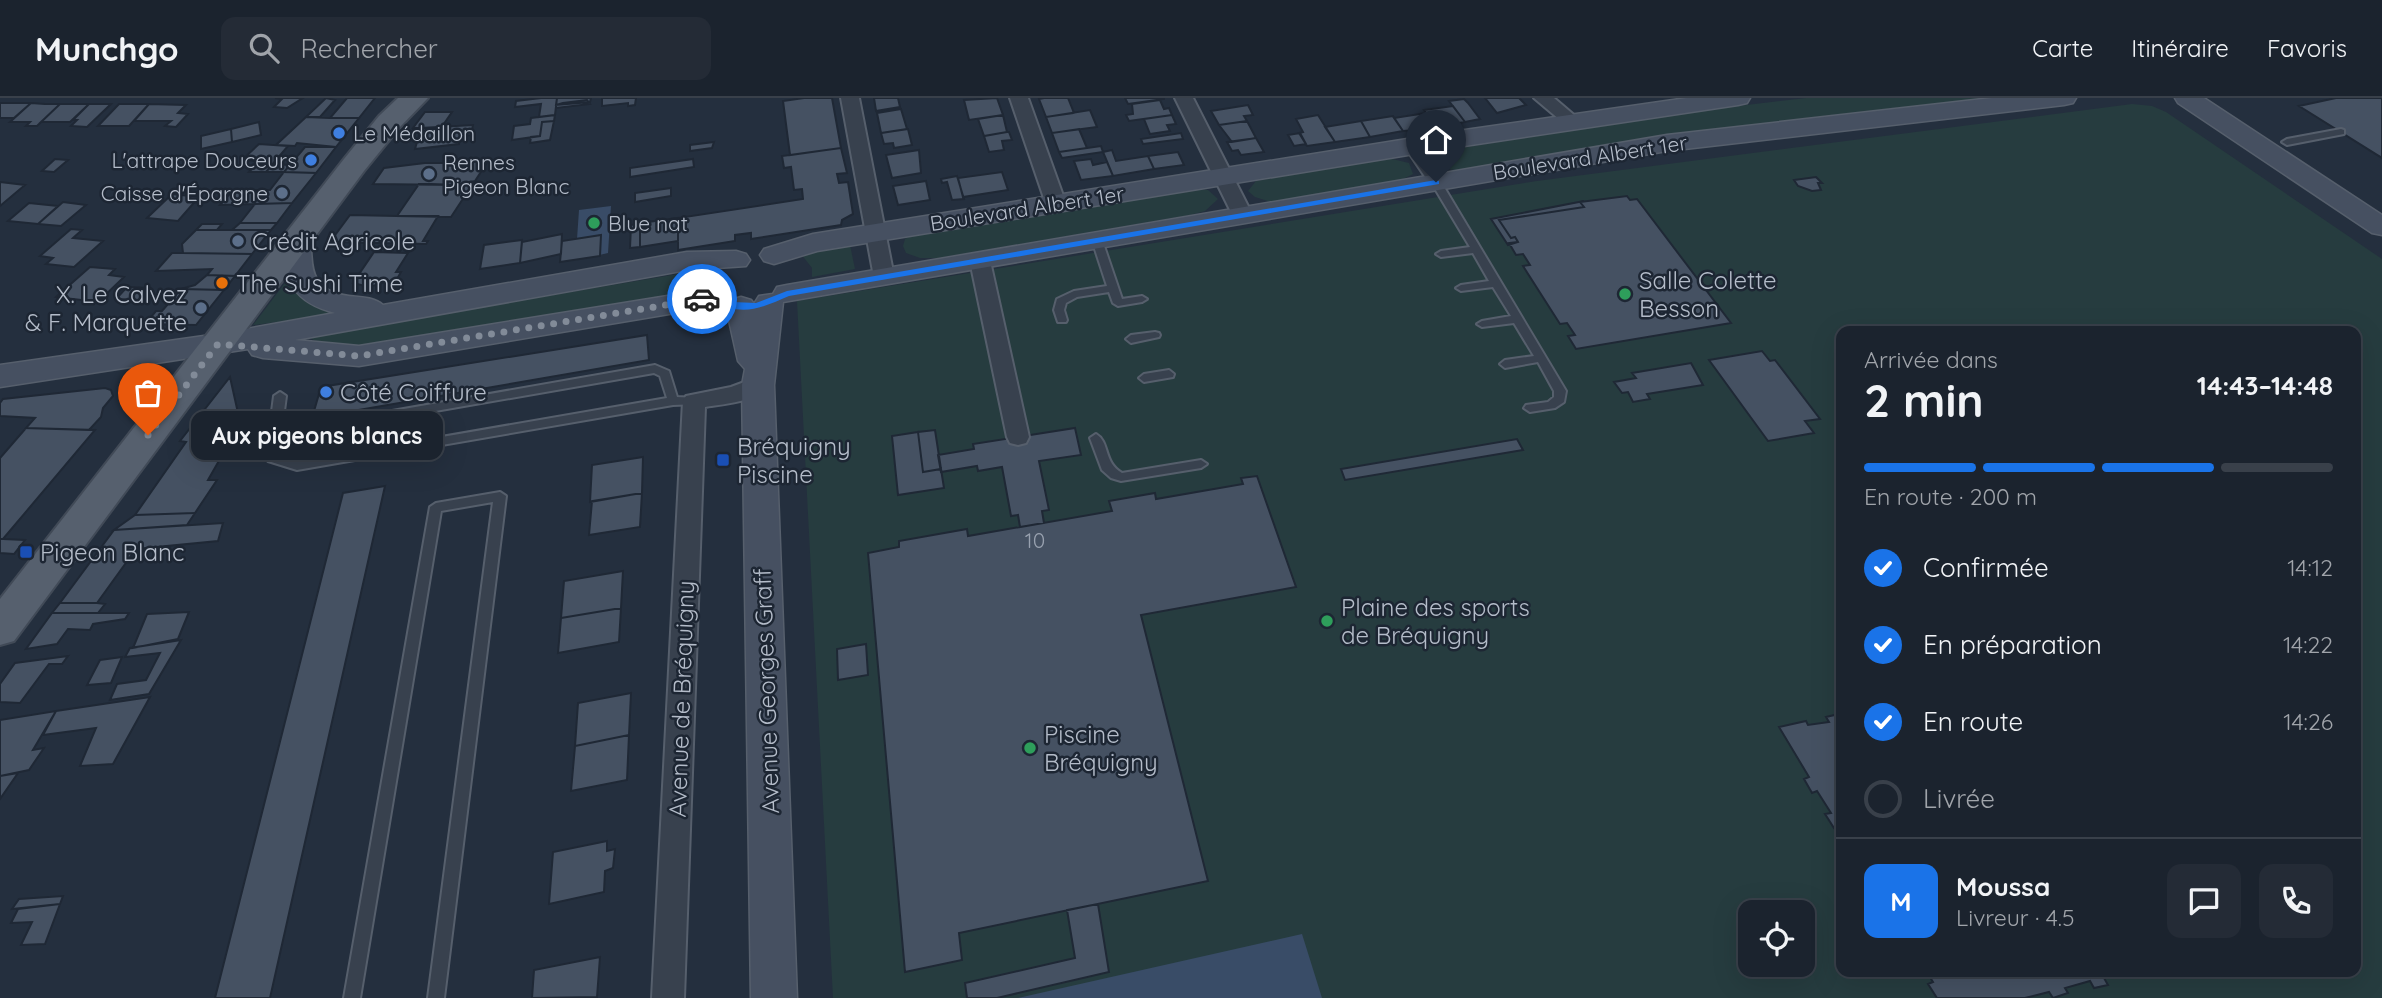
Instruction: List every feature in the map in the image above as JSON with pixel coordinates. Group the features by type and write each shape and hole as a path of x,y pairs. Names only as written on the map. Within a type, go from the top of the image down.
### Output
{"main road":[{"path":"0,629 296,241 392,110 414,98"},
{"name":"Boulevard Albert 1er","path":"736,260 760,254 774,255 813,243 1572,121 1738,98"},
{"name":"Boulevard Albert 1er","path":"218,344 359,356 753,300 1667,143 2064,98"},
{"path":"2187,98 2382,227"},
{"path":"2223,98 2382,202"},
{"path":"296,241 299,271 303,281 330,303 347,307 410,309"},
{"path":"736,260 719,271 714,280 713,291 753,300 797,277 794,265 774,255"},
{"path":"0,376 218,344 687,261 736,260"},
{"name":"Avenue Georges Graff","path":"753,300 758,385 774,998"}],"street":[{"path":"850,98 884,277"},
{"path":"1019,98 1056,204"},
{"path":"1184,98 1243,216"},
{"path":"1544,98 1572,121"},
{"path":"1414,147 1438,182"},
{"path":"980,261 1018,437"},
{"path":"684,401 735,394 758,385"},
{"name":"Avenue de Bréquigny","path":"668,998 684,401"}],"lane":[{"path":"2287,142 2341,132"},
{"path":"1438,182 1560,391 1560,399 1551,405 1530,408"},
{"path":"1097,240 1118,303 1142,299"},
{"path":"1441,254 1476,249"},
{"path":"1461,288 1496,283"},
{"path":"1062,320 1059,310 1061,301 1074,294 1113,288"},
{"path":"1482,324 1517,319"},
{"path":"1131,339 1155,335"},
{"path":"1505,364 1541,358"},
{"path":"280,396 272,458 298,466 333,461 684,401 665,374 655,369 375,418 333,461"},
{"path":"1144,378 1169,374"},
{"path":"1096,438 1108,471 1121,477 1200,464"},
{"path":"352,998 436,507 500,496 436,998"}],"green space":[{"path":"1806,98 2002,98 1814,117 1465,171 1447,169 1437,159 1440,153 1448,150 1696,111"},
{"name":"Plaine des sports de Bréquigny","path":"2132,104 2152,106 2166,112 2382,259 2382,998 833,998 797,301 1537,181"},
{"path":"1388,158 1409,163 1413,174 1397,182 1271,202 1255,197 1248,191 1256,181"},
{"path":"1194,189 1208,190 1218,199 1205,211 1190,215 938,258 920,258 906,253 903,246 905,239 912,235"},
{"path":"850,245 855,269 812,277 812,268 801,254"},
{"path":"708,269 704,291 363,347 319,343 307,336"},
{"path":"288,279 295,288 329,310 326,316 253,325"}],"water":[{"name":"Blue nat","path":"611,206 608,253 595,256 577,239 579,210"},
{"path":"1302,934 1322,998 1018,998"}],"building":[{"path":"275,98 303,98 287,108 274,107 282,99"},
{"path":"326,98 335,100 320,117 306,117"},
{"path":"347,98 375,98 359,118 330,118"},
{"path":"557,98 555,115 539,117 541,104 515,107 516,101"},
{"path":"557,98 591,98 590,102 556,105"},
{"path":"602,98 636,98 635,105 628,106 628,103 602,106"},
{"path":"832,98 841,148 790,155 783,101"},
{"path":"874,98 898,98 900,107 876,111"},
{"path":"997,98 1003,115 969,120 964,100"},
{"path":"1068,98 1074,113 1046,117 1039,99"},
{"path":"1125,98 1164,98 1164,99 1128,104"},
{"path":"1485,98 1519,98 1526,105 1497,113"},
{"path":"2336,98 2382,98 2382,158 2299,106"},
{"path":"1464,99 1480,119 1465,122 1449,101"},
{"path":"587,100 590,104 556,108 556,105 563,103"},
{"path":"1160,100 1164,109 1169,108 1172,115 1129,121 1126,115 1133,114 1132,104"},
{"path":"0,103 31,103 14,118 0,118"},
{"path":"31,103 60,104 37,126 26,126 30,122 10,122"},
{"path":"60,104 89,104 70,122 41,122"},
{"path":"89,104 111,104 87,127 71,126 77,120 73,120"},
{"path":"119,104 149,104 129,126 98,126"},
{"path":"149,104 186,105 178,113 188,114 176,127 165,126 171,121 134,121"},
{"path":"1248,105 1253,115 1244,116 1247,121 1219,125 1211,111"},
{"path":"1453,106 1465,122 1436,127 1424,110"},
{"path":"901,109 907,129 881,133 877,113"},
{"path":"1090,110 1097,127 1052,133 1046,117"},
{"path":"425,112 452,112 441,128 413,128"},
{"path":"1426,113 1436,127 1417,132 1403,131 1394,118"},
{"path":"555,115 554,121 542,122 540,136 512,140 514,126 530,124 531,118"},
{"path":"1003,115 1007,132 984,136 978,119"},
{"path":"1172,115 1176,124 1167,125 1170,131 1150,134 1144,119"},
{"path":"1318,115 1335,142 1307,146 1299,133 1303,132 1296,119"},
{"path":"1393,116 1403,131 1370,137 1361,121"},
{"path":"306,117 359,118 336,147 297,143 295,146 276,145"},
{"path":"554,121 550,140 530,143 531,137 540,136 542,122"},
{"path":"1247,121 1256,138 1232,142 1219,125"},
{"path":"1361,121 1370,137 1335,142 1325,127"},
{"path":"259,122 261,135 232,142 231,129"},
{"path":"473,125 471,135 460,136 459,144 415,149 421,128"},
{"path":"231,129 232,142 201,149 201,136"},
{"path":"908,129 912,145 894,148 893,143 884,144 881,133"},
{"path":"1079,129 1087,148 1059,152 1052,133"},
{"path":"1009,132 1012,140 1002,141 1004,150 989,152 984,136"},
{"path":"1181,133 1183,139 1143,144 1141,139"},
{"path":"1300,133 1306,144 1294,146 1288,135"},
{"path":"1256,138 1264,152 1241,155 1238,150 1232,151 1227,142"},
{"path":"714,142 712,148 690,151 690,145"},
{"path":"259,144 288,146 266,172 249,172 259,161 242,160"},
{"path":"1101,146 1103,152 1062,158 1059,152"},
{"path":"305,147 336,147 316,173 284,172"},
{"path":"841,148 847,173 837,174 839,183 848,182 853,214 842,220 841,225 751,239 751,233 735,235 735,241 678,250 678,218 803,199 802,189 794,190 791,167 784,168 782,156"},
{"path":"919,150 921,173 892,178 886,155"},
{"path":"1112,150 1116,161 1148,156 1154,169 1113,176 1103,152"},
{"path":"1178,152 1184,165 1154,169 1148,156"},
{"path":"55,159 68,160 54,172 42,171"},
{"path":"693,159 694,167 630,177 630,168"},
{"path":"1091,159 1093,165 1107,162 1113,176 1081,180 1074,161"},
{"name":"Rennes Pigeon Blanc","path":"451,160 488,161 475,181 457,185 373,184 384,168 449,163"},
{"path":"273,164 290,165 284,172 266,172"},
{"path":"284,172 316,173 292,203 220,205 233,190 270,190"},
{"path":"1002,172 1008,190 963,197 958,178"},
{"path":"957,176 964,199 952,200 947,182 942,183 941,179"},
{"path":"1816,177 1822,183 1818,183 1821,190 1812,191 1798,186 1794,180"},
{"path":"926,181 930,200 898,205 893,186"},
{"path":"0,182 25,185 0,206"},
{"path":"419,184 472,185 451,217 397,216"},
{"path":"671,188 671,196 635,202 635,193"},
{"path":"172,194 199,197 178,221 147,218"},
{"name":"Salle Colette Besson","path":"1627,196 1630,200 1637,199 1731,323 1576,349 1568,336 1575,335 1567,323 1560,324 1523,266 1530,265 1523,254 1516,255 1509,243 1518,242 1515,237 1511,238 1499,220 1584,207 1580,202"},
{"path":"1584,201 1580,202 1584,207 1499,220 1511,238 1515,237 1518,242 1508,245 1491,219"},
{"path":"63,202 86,205 61,226 38,224"},
{"path":"29,203 58,206 38,224 8,221"},
{"path":"292,203 277,223 240,223 255,204"},
{"path":"350,215 438,216 423,241 428,241 426,244 330,242"},
{"path":"678,218 678,241 640,247 640,223"},
{"path":"240,223 277,223 271,230 232,230"},
{"path":"640,223 640,247 630,248 631,225"},
{"path":"202,224 222,224 217,230 196,230"},
{"path":"71,229 82,230 73,238 103,241 74,267 46,264 53,258 40,256"},
{"path":"196,230 271,230 252,254 183,253 182,244"},
{"path":"562,234 561,254 520,263 522,242"},
{"path":"601,235 600,256 560,262 562,241"},
{"path":"522,240 520,263 480,269 484,245"},
{"path":"374,252 408,253 396,272 401,272 397,279 369,287 353,283"},
{"path":"172,253 252,254 235,276 207,275 212,269 156,271"},
{"path":"90,267 115,269 109,275 124,277 98,302 56,297"},
{"path":"207,275 235,276 224,290 181,289 195,285"},
{"path":"127,287 150,288 139,300 116,299"},
{"path":"181,289 224,290 196,325 145,324 156,311 162,311"},
{"path":"647,335 649,360 312,418 321,387"},
{"path":"1762,351 1770,361 1775,360 1820,419 1805,421 1814,433 1768,441 1709,360"},
{"path":"1691,363 1703,385 1647,394 1650,399 1633,402 1628,392 1622,393 1614,382 1636,378 1632,373"},
{"path":"230,377 238,413 234,422 235,440 217,439 208,452 224,452 208,480 217,480 195,513 135,515 186,442 180,441"},
{"path":"105,388 111,390 113,396 103,408 101,417 89,430 26,428 35,418 0,416 0,403 3,399"},
{"path":"26,428 95,430 3,539 0,539 0,458"},
{"path":"1075,428 1081,455 1039,461 1049,510 1042,511 1044,523 1020,527 1018,515 1011,516 1002,467 978,471 977,466 941,472 938,455 974,449 973,444"},
{"path":"935,430 941,469 923,472 918,432"},
{"path":"918,432 923,472 941,469 944,488 898,495 892,436"},
{"path":"1517,439 1523,450 1345,480 1341,469"},
{"path":"643,457 642,493 590,502 592,465"},
{"name":"Piscine Bréquigny","path":"1257,476 1296,587 1141,615 1208,881 959,933 962,960 905,972 868,553 899,547 899,541 967,529 968,536 1112,511 1109,501 1155,493 1156,499 1243,484 1241,478"},
{"path":"385,486 270,998 215,998 343,493"},
{"path":"642,493 640,527 589,535 592,501"},
{"path":"195,513 187,525 114,530 135,515"},
{"path":"223,523 218,541 136,549 97,603 60,603 114,530"},
{"path":"0,539 25,540 14,554 0,553"},
{"path":"623,571 621,608 561,618 564,581"},
{"path":"60,603 105,604 98,613 52,613"},
{"path":"621,608 619,642 558,653 561,618"},
{"path":"189,612 178,639 133,648 147,614"},
{"path":"52,613 129,613 125,619 93,624 90,630 68,629 57,644 26,649"},
{"path":"181,640 149,694 110,700 117,684 146,680 160,653 125,657 130,648"},
{"path":"866,644 868,675 838,680 837,649"},
{"path":"68,656 62,664 49,664 20,703 0,702 0,684 15,663"},
{"path":"122,657 111,683 87,685 100,660"},
{"path":"631,693 629,735 575,746 578,703"},
{"path":"150,697 113,764 80,766 96,728 43,735 56,711"},
{"path":"56,711 33,750 44,748 29,770 0,776 0,720"},
{"path":"1836,715 1834,828 1825,814 1831,813 1817,791 1812,793 1804,779 1809,777 1779,727 1806,721 1808,725 1829,722 1826,717"},
{"path":"629,735 627,780 571,791 575,746"},
{"path":"18,773 0,799 0,776"},
{"path":"607,841 607,851 615,849 613,868 605,871 604,892 549,904 553,852"},
{"path":"63,896 60,904 12,909 19,899"},
{"path":"60,904 45,944 21,945 32,922 11,923 18,909"},
{"path":"1098,904 1109,972 997,998 967,998 965,983 1075,958 1067,910"},
{"path":"600,957 597,997 532,998 534,970"},
{"path":"1930,977 2108,977 2104,978 2108,985 2094,988 2090,981 2065,988 2068,993 2053,998 2049,992 2025,998 1937,998 1928,984 1933,982"}],"way so far":[{"path":"148,435 218,344 359,356 702,299"}],"place":[{"name":"Le Médaillon","path":"339,133"},
{"name":"L'attrape Douceurs","path":"311,160"},
{"name":"Rennes Pigeon Blanc","path":"429,174"},
{"name":"Caisse d'Épargne","path":"282,193"},
{"name":"Blue nat","path":"594,223"},
{"name":"Crédit Agricole","path":"238,241"},
{"name":"The Sushi Time","path":"222,283"},
{"name":"Salle Colette Besson","path":"1625,294"},
{"name":"X. Le Calvez & F. Marquette","path":"201,308"},
{"name":"Côté Coiffure","path":"326,392"},
{"name":"Aux pigeons blancs","path":"148,435"},
{"name":"Bréquigny Piscine","path":"723,460"},
{"name":"Pigeon Blanc","path":"26,552"},
{"name":"Plaine des sports de Bréquigny","path":"1327,621"},
{"name":"Piscine Bréquigny","path":"1030,748"}],"route":[{"path":"702,299 717,297 732,305 757,306 778,300 787,294 1436,182"}]}
